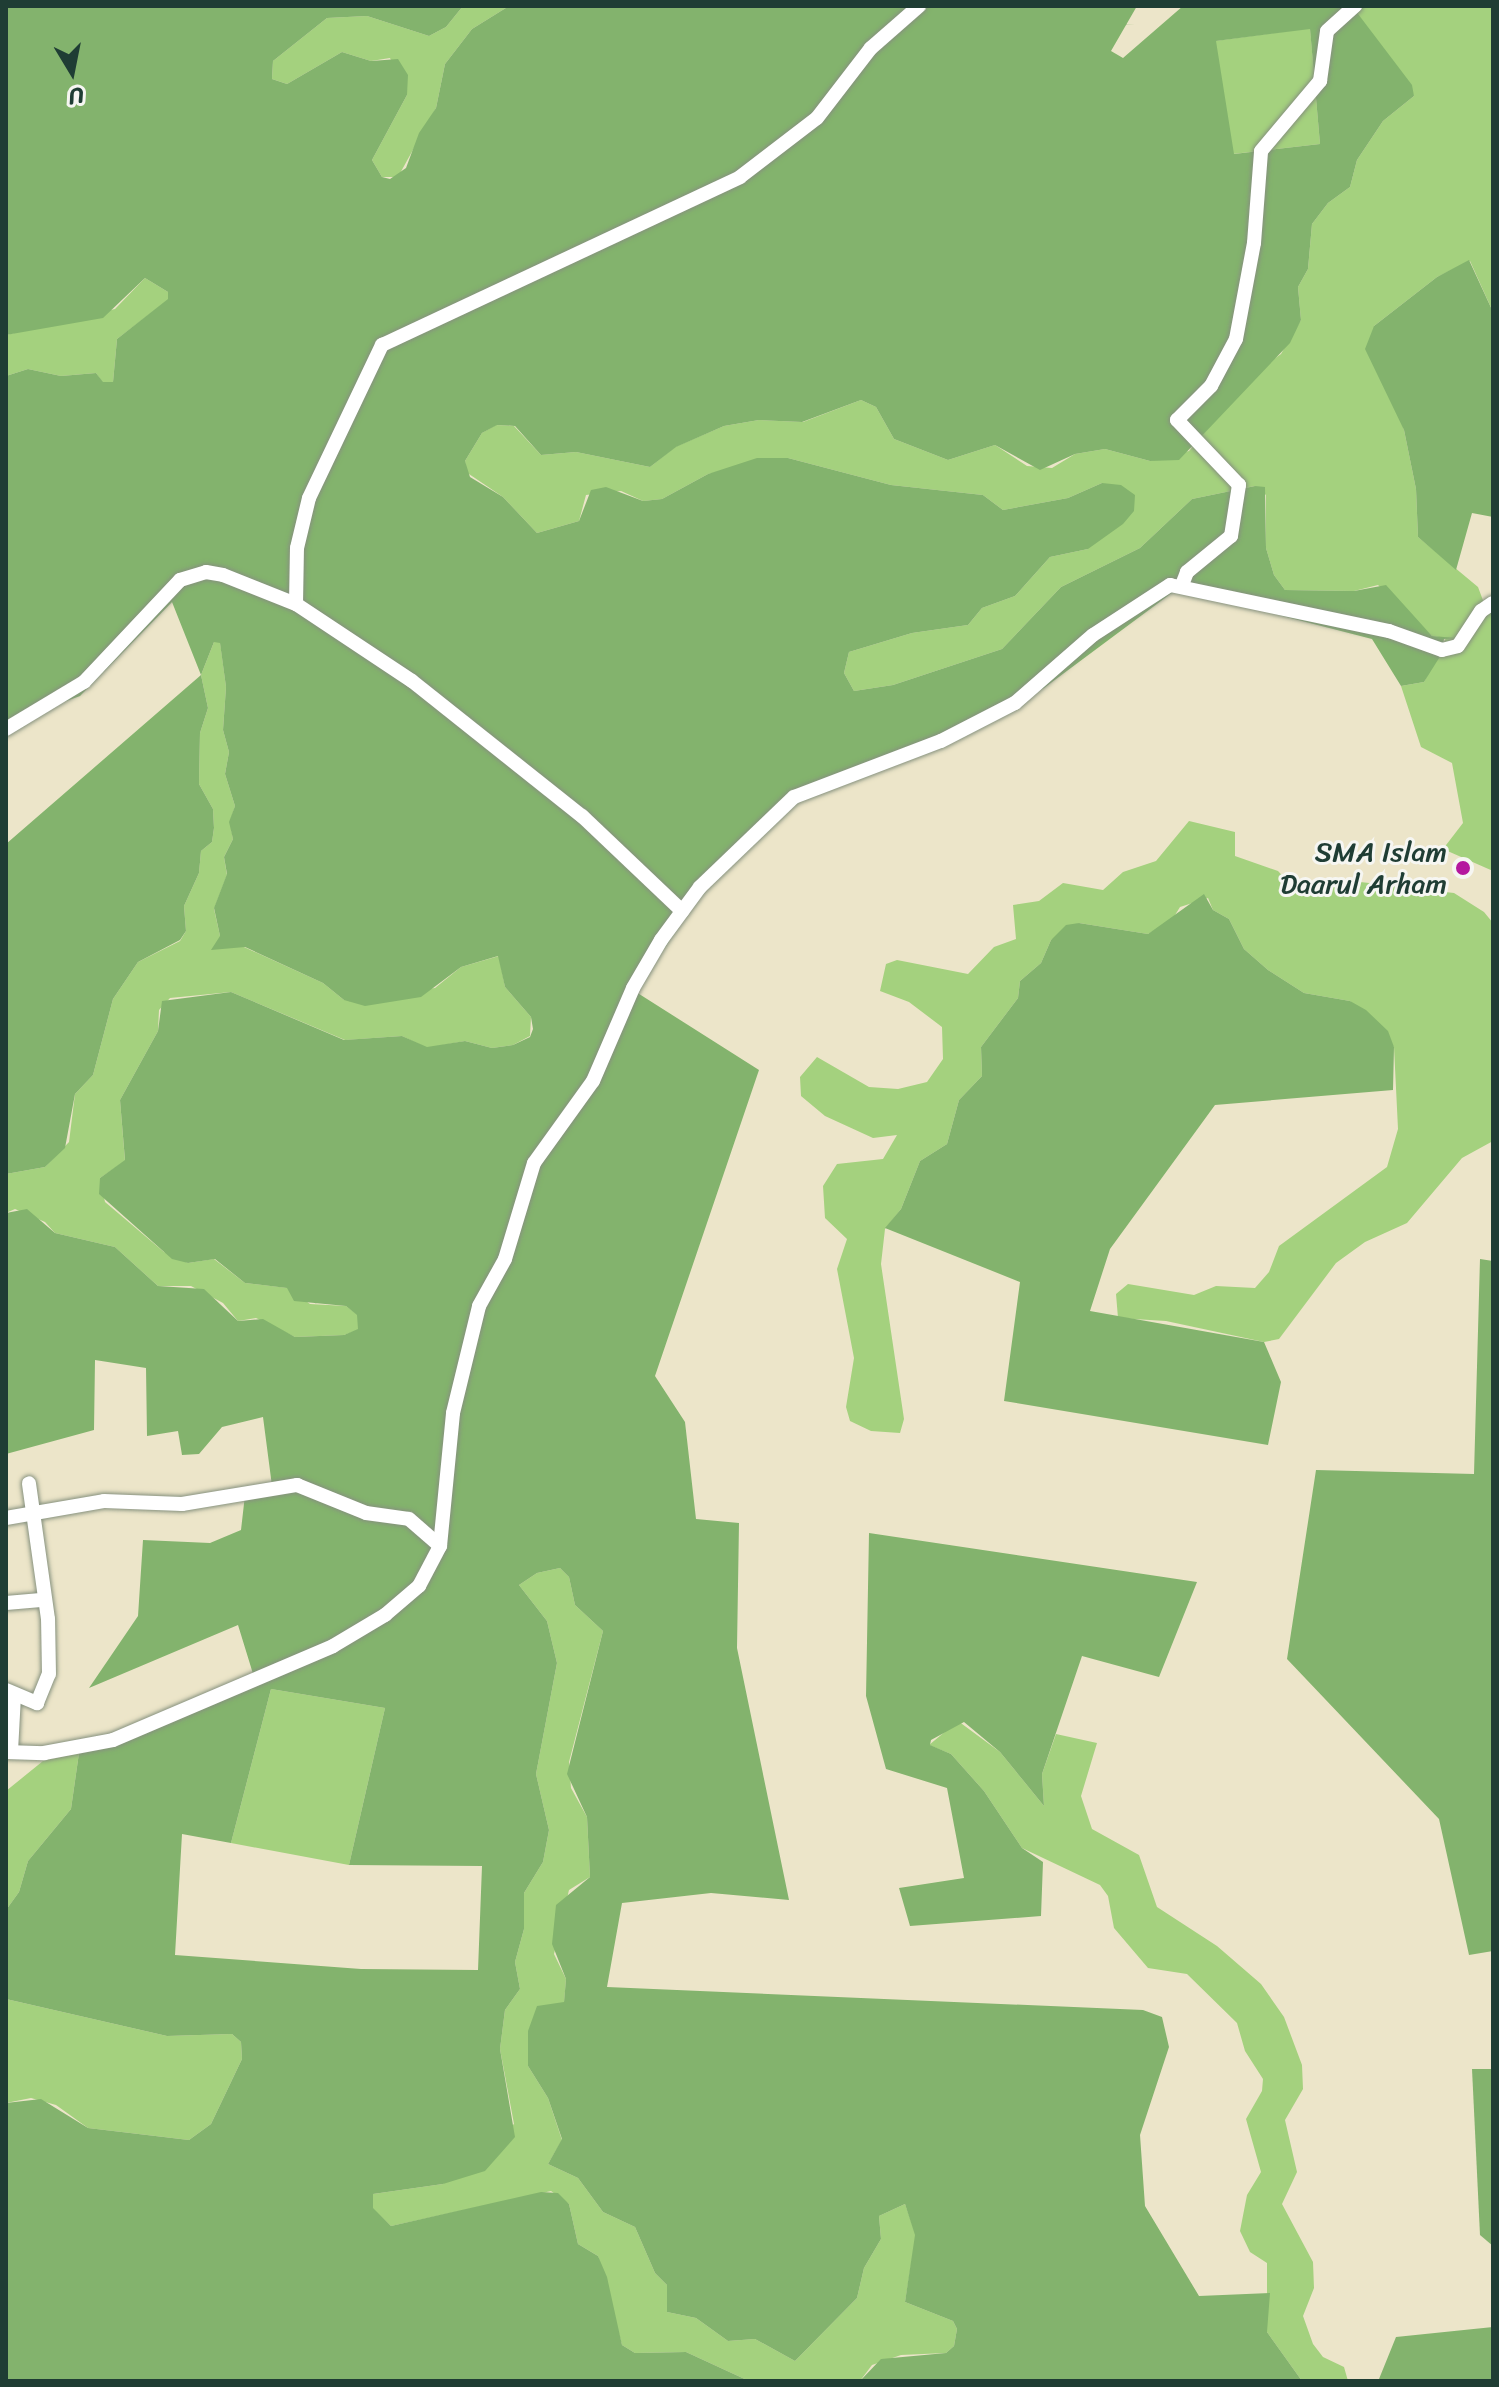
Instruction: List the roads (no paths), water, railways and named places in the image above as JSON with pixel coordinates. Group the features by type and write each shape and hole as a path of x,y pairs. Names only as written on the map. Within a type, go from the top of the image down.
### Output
{"street":[{"path":"296,604 297,548 309,498 382,345 740,177 817,118 863,57 919,6"},
{"path":"1182,585 1187,572 1231,536 1239,485 1177,420 1211,386 1236,339 1254,243 1261,151 1320,81 1327,31 1355,6"},
{"path":"6,729 84,682 180,580 192,574 223,575 296,604 412,681 521,765 682,911"},
{"path":"29,1483 36,1512 41,1600 48,1619 49,1674 37,1703 10,1692 8,1752 44,1753 106,1743 333,1646 385,1615 419,1586 440,1546 453,1413 479,1306 505,1259 534,1163 593,1081 633,988 682,911 746,838 794,797 941,741 1015,703 1093,635 1164,587 1182,585 1389,631 1442,650 1458,646 1481,611 1493,603"},
{"path":"6,1518 104,1501 182,1504 297,1485 366,1513 409,1519 440,1546"},
{"path":"6,1603 41,1600"}],"place":[{"name":"SMA Islam Daarul Arham","path":"1463,868"}]}
